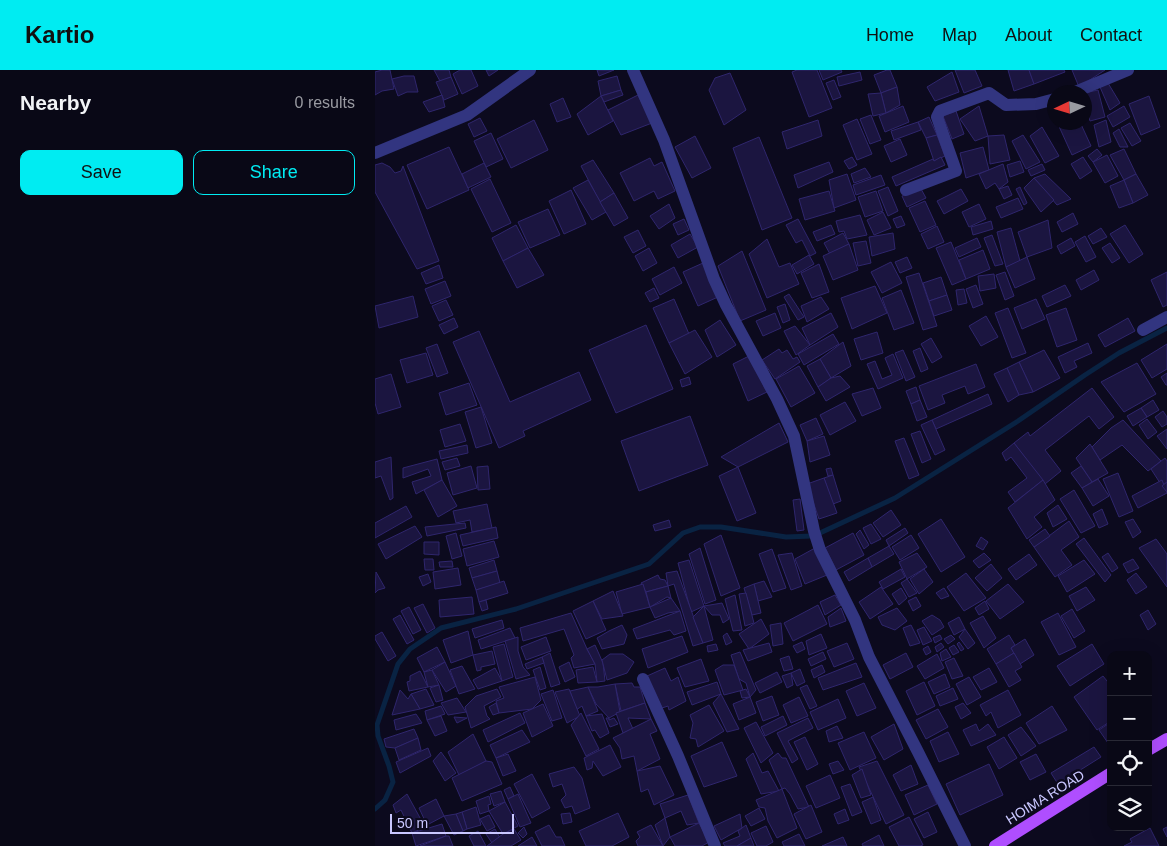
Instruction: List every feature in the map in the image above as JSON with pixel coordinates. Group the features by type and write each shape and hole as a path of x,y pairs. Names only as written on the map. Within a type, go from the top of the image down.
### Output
{"main road":[{"path":"1152,748 1167,739"},
{"name":"HOIMA ROAD","path":"995,846 1107,776"}],"street":[{"path":"375,153 467,115 530,70"},
{"path":"633,70 664,140 714,279 777,399 794,436 814,531 820,550 855,620 869,657 965,846"},
{"path":"1092,85 1128,70"},
{"path":"906,190 956,171 937,116 940,111 989,93 1006,105 1035,104 1047,101"},
{"path":"1143,330 1167,318"},
{"path":"643,679 678,756 715,846"}],"building":[{"path":"390,70 394,89 382,91 375,95 375,72"},
{"path":"434,70 449,70 451,77 440,81"},
{"path":"460,70 471,70 478,86 462,94 453,74"},
{"path":"486,70 498,70 489,76"},
{"path":"597,70 614,70 599,76"},
{"path":"797,70 817,70 832,108 809,117 792,72"},
{"path":"819,70 841,70 842,72 823,80"},
{"path":"890,70 897,87 881,93 874,75"},
{"path":"955,70 975,70 982,86 964,93"},
{"path":"1008,70 1029,70 1034,84 1014,91"},
{"path":"1029,70 1064,70 1065,72 1034,84"},
{"path":"1072,70 1105,70 1082,85 1078,85"},
{"path":"860,72 862,80 839,86 837,77"},
{"path":"952,72 959,92 935,101 927,87"},
{"path":"730,73 746,110 724,125 709,90 715,78"},
{"path":"414,76 418,92 407,92 398,96 392,79"},
{"path":"617,76 621,90 601,96 598,81"},
{"path":"451,77 458,94 444,100 436,82"},
{"path":"834,80 841,97 833,100 826,83"},
{"path":"1108,83 1120,103 1110,110 1100,87"},
{"path":"897,87 900,105 886,113 881,93"},
{"path":"621,90 623,95 604,102 601,96"},
{"path":"1098,90 1105,117 1092,120 1092,91"},
{"path":"881,93 886,113 873,116 868,94"},
{"path":"442,95 445,107 429,112 423,102"},
{"path":"638,95 652,123 621,135 608,110"},
{"path":"601,96 613,121 588,135 577,114"},
{"path":"1149,96 1160,127 1141,135 1129,104"},
{"path":"563,98 571,117 557,122 550,104"},
{"path":"903,106 909,122 885,132 879,116"},
{"path":"979,106 988,136 975,141 960,119"},
{"path":"1124,106 1130,117 1113,127 1107,116"},
{"path":"956,111 964,134 952,139 943,116"},
{"path":"871,115 881,140 870,144 860,119"},
{"path":"929,117 937,135 926,138 918,122"},
{"path":"480,118 487,131 474,137 468,124"},
{"path":"857,119 872,154 857,160 843,125"},
{"path":"534,120 548,150 511,168 497,139"},
{"path":"818,120 822,136 787,149 782,132"},
{"path":"1106,120 1111,142 1099,147 1094,125"},
{"path":"918,122 921,130 894,140 891,131"},
{"path":"1130,123 1141,141 1132,146 1121,128"},
{"path":"1042,127 1059,156 1045,163 1030,136"},
{"path":"1119,129 1128,147 1120,147 1113,133"},
{"path":"1061,130 1084,130 1091,146 1072,155"},
{"path":"491,133 503,159 486,167 474,141"},
{"path":"937,135 945,156 934,161 926,138"},
{"path":"1004,135 1010,160 990,164 988,136"},
{"path":"1023,135 1040,162 1026,169 1012,141"},
{"path":"695,136 711,168 692,178 675,147"},
{"path":"759,137 792,218 762,230 733,148"},
{"path":"900,139 907,155 891,162 884,146"},
{"path":"449,147 469,190 427,209 407,165"},
{"path":"983,147 989,170 966,178 960,153"},
{"path":"1097,149 1102,155 1093,162 1088,156"},
{"path":"1124,149 1136,174 1124,180 1110,155"},
{"path":"1107,155 1118,176 1105,183 1093,162"},
{"path":"852,157 857,165 849,169 844,161"},
{"path":"941,157 945,165 896,186 892,177"},
{"path":"1083,157 1092,171 1080,179 1071,164"},
{"path":"650,158 654,166 662,162 675,191 658,199 654,191 634,201 620,173"},
{"path":"593,160 614,193 600,202 581,166"},
{"path":"1020,161 1024,172 1010,177 1007,165"},
{"path":"829,162 833,172 798,188 794,175"},
{"path":"382,163 390,167 395,173 401,171 403,166 439,261 417,269 375,192 375,165"},
{"path":"484,163 491,177 468,188 462,174"},
{"path":"1003,164 1008,182 999,189 995,183 986,189 979,174"},
{"path":"1042,164 1045,170 1031,176 1028,170"},
{"path":"865,168 871,177 854,183 851,174"},
{"path":"847,174 856,200 834,208 829,180"},
{"path":"1045,174 1071,199 1057,205 1034,178"},
{"path":"1136,174 1148,195 1133,203 1124,180"},
{"path":"881,175 885,185 856,195 853,185"},
{"path":"1034,178 1054,200 1041,212 1024,188"},
{"path":"490,179 511,223 492,232 471,189"},
{"path":"588,180 606,212 592,220 573,188"},
{"path":"1124,180 1133,203 1119,208 1110,186"},
{"path":"1008,186 1012,195 1004,199 999,189"},
{"path":"888,187 898,211 888,216 878,191"},
{"path":"920,187 926,198 907,207 902,196"},
{"path":"1020,187 1027,203 1024,205 1016,189"},
{"path":"961,189 968,201 944,214 937,201"},
{"path":"571,190 586,224 564,234 549,201"},
{"path":"829,191 835,211 805,220 799,199"},
{"path":"876,191 883,211 865,217 858,197"},
{"path":"614,193 628,218 614,226 600,202"},
{"path":"1018,198 1023,209 1001,218 996,207"},
{"path":"925,201 936,225 920,232 909,208"},
{"path":"669,204 675,218 659,229 650,216"},
{"path":"979,204 986,219 969,227 962,212"},
{"path":"548,209 560,235 530,248 518,222"},
{"path":"883,212 891,228 874,235 867,220"},
{"path":"1073,213 1078,224 1062,232 1057,222"},
{"path":"860,215 867,235 847,239 844,231 839,232 836,221"},
{"path":"901,216 905,225 897,228 893,219"},
{"path":"684,219 689,230 678,235 673,224"},
{"path":"798,219 816,253 810,256 802,240 796,243 786,225"},
{"path":"1048,220 1052,248 1027,257 1018,232"},
{"path":"991,221 993,229 973,235 971,227"},
{"path":"516,225 528,248 503,261 492,238"},
{"path":"831,225 835,234 817,241 813,232"},
{"path":"1125,225 1143,254 1129,263 1110,234"},
{"path":"937,226 944,242 928,249 921,234"},
{"path":"1011,228 1020,261 1006,267 997,232"},
{"path":"1101,228 1107,237 1093,244 1088,236"},
{"path":"638,230 646,246 633,253 624,237"},
{"path":"843,233 849,244 830,254 824,243"},
{"path":"893,233 895,249 872,256 869,237"},
{"path":"690,234 698,247 678,258 671,245"},
{"path":"992,235 1003,264 995,266 984,238"},
{"path":"1085,236 1096,257 1086,262 1075,242"},
{"path":"977,238 981,247 959,257 955,248"},
{"path":"1071,238 1075,246 1061,254 1057,246"},
{"path":"767,239 779,267 790,263 799,284 767,298 749,254"},
{"path":"866,241 871,263 858,266 853,243"},
{"path":"951,242 966,279 952,285 936,248"},
{"path":"1110,243 1120,258 1112,263 1102,248"},
{"path":"849,244 858,270 833,280 823,256"},
{"path":"528,248 544,275 517,288 503,261"},
{"path":"649,248 657,263 643,271 635,256"},
{"path":"983,250 990,269 966,279 959,260"},
{"path":"742,251 766,310 740,321 718,266"},
{"path":"809,255 814,264 797,274 792,265"},
{"path":"907,257 912,268 900,273 895,262"},
{"path":"1027,257 1035,279 1015,288 1006,267"},
{"path":"891,262 902,283 882,293 871,272"},
{"path":"703,263 718,297 698,306 683,272"},
{"path":"819,264 829,292 812,298 801,273"},
{"path":"439,265 443,278 426,284 421,273"},
{"path":"674,267 682,283 660,295 652,279"},
{"path":"1094,270 1099,280 1081,290 1076,280"},
{"path":"1005,272 1014,296 1005,300 996,275"},
{"path":"1167,272 1167,305 1163,307 1151,280"},
{"path":"919,273 937,326 923,330 906,277"},
{"path":"994,274 996,288 980,291 978,276"},
{"path":"941,277 947,295 929,301 923,283"},
{"path":"445,281 451,296 431,304 425,289"},
{"path":"976,285 983,304 973,308 966,289"},
{"path":"1065,285 1071,296 1047,307 1042,296"},
{"path":"875,286 887,313 852,329 841,298"},
{"path":"654,288 659,298 650,302 645,293"},
{"path":"964,289 967,303 958,305 956,290"},
{"path":"901,290 914,323 894,330 882,298"},
{"path":"789,294 804,317 798,320 784,297"},
{"path":"947,295 952,310 934,316 929,301"},
{"path":"413,296 418,317 379,328 375,306"},
{"path":"821,297 829,309 807,322 801,306"},
{"path":"674,299 689,334 669,343 653,308"},
{"path":"1036,299 1045,319 1022,329 1014,308"},
{"path":"446,300 453,315 439,321 432,306"},
{"path":"785,304 790,320 783,323 777,307"},
{"path":"1008,308 1026,353 1012,358 995,313"},
{"path":"1066,308 1077,340 1057,347 1046,315"},
{"path":"775,313 781,328 763,336 756,321"},
{"path":"831,313 838,327 810,345 802,328"},
{"path":"986,316 998,337 981,346 969,326"},
{"path":"454,318 458,327 444,334 439,325"},
{"path":"1128,318 1135,331 1105,347 1098,335"},
{"path":"720,320 736,345 717,357 705,330"},
{"path":"646,325 673,389 616,413 589,350"},
{"path":"795,326 810,345 796,355 784,331"},
{"path":"695,330 712,357 685,374 669,343"},
{"path":"479,331 510,402 579,372 591,400 523,431 525,436 499,448 453,342"},
{"path":"877,332 883,353 861,360 854,339"},
{"path":"833,334 839,344 804,365 798,354"},
{"path":"931,338 942,357 932,363 921,344"},
{"path":"843,342 851,366 831,378 820,359"},
{"path":"1088,343 1092,353 1074,361 1077,367 1065,373 1058,357"},
{"path":"437,344 448,373 437,377 426,348"},
{"path":"1167,344 1167,369 1152,378 1141,360"},
{"path":"920,348 928,369 921,372 913,351"},
{"path":"779,349 782,353 787,350 793,359 797,357 800,362 775,379 762,360"},
{"path":"903,350 915,377 906,381 895,353"},
{"path":"1044,350 1060,378 1033,392 1019,362"},
{"path":"426,353 433,375 407,383 400,360"},
{"path":"893,354 903,378 878,389 867,364 875,361 882,379 892,375 885,358"},
{"path":"749,356 767,392 748,401 733,364"},
{"path":"820,359 831,378 818,387 807,366"},
{"path":"1019,362 1033,392 1019,395 1007,368"},
{"path":"1137,363 1156,394 1124,412 1101,382"},
{"path":"976,364 985,387 968,394 965,386 942,395 945,403 928,410 919,386"},
{"path":"799,366 815,393 791,407 776,379"},
{"path":"1007,368 1019,395 1008,402 994,374"},
{"path":"1167,373 1167,385 1166,385 1161,377"},
{"path":"391,374 401,407 378,414 375,403 375,379"},
{"path":"840,376 850,387 826,401 818,387 831,378"},
{"path":"689,377 691,384 682,387 680,380"},
{"path":"469,383 477,405 446,415 439,393"},
{"path":"916,387 920,400 911,404 906,391"},
{"path":"873,388 881,408 862,416 852,394"},
{"path":"1092,388 1114,417 1099,429 1089,416 1045,450 1061,471 1045,484 1014,443 1028,432 1030,436"},
{"path":"988,394 992,404 936,429 932,420"},
{"path":"920,400 927,417 917,421 911,404"},
{"path":"1153,400 1159,410 1147,417 1141,408"},
{"path":"845,402 856,421 830,435 820,415"},
{"path":"481,407 492,443 476,448 465,412"},
{"path":"1141,408 1147,417 1133,426 1127,416"},
{"path":"1163,411 1167,417 1167,424 1162,427 1155,417"},
{"path":"690,416 708,465 639,491 621,441"},
{"path":"816,418 823,434 807,441 800,425"},
{"path":"1147,419 1157,432 1148,439 1139,425"},
{"path":"932,420 945,450 935,455 921,425"},
{"path":"1123,420 1161,461 1148,471 1122,445 1100,460 1092,447 1111,428"},
{"path":"779,423 788,442 738,467 721,457"},
{"path":"460,424 466,441 445,447 440,430"},
{"path":"1167,429 1167,449 1157,436"},
{"path":"920,431 931,459 922,463 911,434"},
{"path":"824,436 830,455 810,462 807,441"},
{"path":"904,438 919,475 909,479 895,441"},
{"path":"1014,443 1043,480 1015,502 1008,492 1027,478 1011,457 1006,461 1002,453"},
{"path":"1090,444 1108,473 1092,482 1076,458"},
{"path":"467,445 468,453 441,459 439,451"},
{"path":"391,457 393,498 390,500 381,476 375,478 375,462"},
{"path":"457,458 460,466 445,470 442,462"},
{"path":"1165,458 1167,461 1167,482 1162,486 1151,469"},
{"path":"437,459 442,480 416,494 412,482 431,476 428,469 403,478 403,468"},
{"path":"471,466 477,488 453,495 447,473"},
{"path":"488,466 490,489 478,490 477,467"},
{"path":"1081,466 1092,482 1082,488 1071,473"},
{"path":"738,467 756,513 737,521 719,476"},
{"path":"831,468 833,475 828,476 826,469"},
{"path":"1118,473 1133,511 1119,517 1103,479"},
{"path":"833,475 841,501 833,504 824,478"},
{"path":"824,478 837,513 819,519 807,484"},
{"path":"1098,479 1109,496 1093,506 1082,488"},
{"path":"442,480 457,506 438,517 424,490"},
{"path":"1043,480 1055,500 1034,517 1042,527 1027,539 1008,508"},
{"path":"1162,480 1167,493 1138,508 1132,496"},
{"path":"1167,482 1167,492 1162,486"},
{"path":"1074,490 1095,526 1081,533 1060,499"},
{"path":"800,499 804,530 797,531 793,500"},
{"path":"487,504 492,528 472,532 470,520 456,523 453,511"},
{"path":"1058,505 1067,519 1053,527 1047,513"},
{"path":"406,506 412,517 375,538 375,523"},
{"path":"1102,509 1108,524 1099,528 1093,514"},
{"path":"891,510 901,525 883,537 873,523"},
{"path":"941,519 965,557 941,572 918,534"},
{"path":"1133,519 1141,532 1133,538 1125,522"},
{"path":"669,520 671,527 655,531 653,525"},
{"path":"1069,521 1079,537 1061,550 1072,565 1055,577 1034,547"},
{"path":"465,523 466,528 427,536 425,527"},
{"path":"871,524 881,539 871,544 863,528"},
{"path":"415,526 422,537 386,559 378,544"},
{"path":"496,527 498,538 463,546 460,535"},
{"path":"905,528 908,533 889,546 886,540"},
{"path":"1045,529 1050,536 1034,547 1029,540"},
{"path":"860,530 869,545 864,549 856,534"},
{"path":"456,533 462,556 452,559 446,536"},
{"path":"853,533 864,555 836,570 825,548"},
{"path":"721,535 740,588 721,596 704,544"},
{"path":"911,535 919,548 900,560 892,547"},
{"path":"981,537 988,542 983,550 976,546"},
{"path":"1084,538 1111,575 1105,582 1076,544"},
{"path":"1156,539 1167,554 1167,587 1139,548"},
{"path":"494,541 499,557 467,566 463,549"},
{"path":"424,542 439,542 439,555 424,554"},
{"path":"889,546 894,554 872,567 868,558"},
{"path":"700,548 716,600 705,604 689,554"},
{"path":"815,548 827,575 805,584 795,559"},
{"path":"772,549 786,588 773,592 759,554"},
{"path":"792,553 802,586 791,590 778,555"},
{"path":"917,553 927,567 907,579 899,562"},
{"path":"984,553 991,560 979,568 973,561"},
{"path":"1108,553 1118,568 1112,572 1102,557"},
{"path":"1029,554 1037,565 1016,580 1008,569"},
{"path":"868,558 872,567 849,581 844,572"},
{"path":"424,559 433,559 434,570 425,570"},
{"path":"1133,559 1139,568 1128,573 1123,564"},
{"path":"494,560 497,571 472,578 469,568"},
{"path":"689,560 704,606 691,612 678,563"},
{"path":"1084,560 1095,574 1067,592 1058,576"},
{"path":"452,561 453,567 440,567 439,562"},
{"path":"991,564 1002,578 987,591 975,578"},
{"path":"458,568 461,585 435,589 433,572"},
{"path":"901,569 905,577 883,589 879,582"},
{"path":"924,569 933,582 919,594 910,579"},
{"path":"497,571 500,583 476,590 472,578"},
{"path":"677,571 703,643 693,646 674,584 668,586 666,573"},
{"path":"376,572 385,588 375,593"},
{"path":"966,573 986,598 964,611 947,587"},
{"path":"1136,573 1147,587 1136,594 1127,580"},
{"path":"428,574 431,582 423,586 419,577"},
{"path":"658,575 660,579 665,580 668,586 646,592 641,583"},
{"path":"907,579 917,593 909,597 901,583"},
{"path":"504,581 508,593 479,602 476,590"},
{"path":"764,581 772,597 758,601 754,584"},
{"path":"643,584 650,607 622,614 616,592"},
{"path":"754,584 761,613 752,615 744,588"},
{"path":"1008,584 1024,602 1000,619 986,601"},
{"path":"668,586 671,598 667,597 650,607 646,592"},
{"path":"881,587 893,604 870,619 859,602"},
{"path":"1086,587 1095,600 1077,611 1069,596"},
{"path":"901,588 907,598 899,605 892,594"},
{"path":"944,588 949,596 941,599 936,593"},
{"path":"613,591 623,616 602,619 593,601"},
{"path":"746,593 754,623 745,626 739,594"},
{"path":"735,595 742,630 733,631 725,599"},
{"path":"835,595 841,605 825,615 820,602"},
{"path":"472,597 474,614 440,617 439,600"},
{"path":"916,597 921,606 913,611 908,601"},
{"path":"671,598 680,611 655,618 650,607"},
{"path":"486,600 488,609 482,611 479,602"},
{"path":"593,601 606,630 586,639 573,611"},
{"path":"985,601 989,609 979,615 975,608"},
{"path":"722,603 729,619 723,623 720,615 712,615 704,606"},
{"path":"423,604 435,628 427,633 414,608"},
{"path":"818,605 827,624 793,641 784,623"},
{"path":"704,606 713,640 703,643 693,617"},
{"path":"409,607 421,630 413,634 401,611"},
{"path":"841,608 846,621 830,627 828,617"},
{"path":"897,608 907,621 895,630 882,625 878,617"},
{"path":"1072,609 1085,631 1074,638 1061,616"},
{"path":"1148,610 1156,624 1148,630 1140,615"},
{"path":"680,611 686,631 674,635 670,630 637,639 633,629"},
{"path":"571,613 595,664 574,668 571,658 574,655 564,629 523,641 520,628"},
{"path":"1058,613 1076,647 1059,655 1041,622"},
{"path":"400,615 414,640 407,644 393,619"},
{"path":"932,615 940,620 944,627 932,635 922,621"},
{"path":"983,616 996,638 984,648 970,623"},
{"path":"959,617 965,629 954,635 948,623"},
{"path":"761,619 769,634 749,649 739,634"},
{"path":"502,620 504,628 475,638 472,629"},
{"path":"781,623 783,644 773,646 770,625"},
{"path":"622,625 627,635 624,644 602,649 597,638"},
{"path":"911,625 920,643 910,646 903,628"},
{"path":"924,627 932,641 923,645 917,630"},
{"path":"510,628 515,638 481,649 478,640"},
{"path":"965,629 975,643 968,649 959,637"},
{"path":"468,631 473,655 451,663 443,640"},
{"path":"382,632 396,656 388,661 375,639 375,636"},
{"path":"727,633 732,642 726,645 723,636"},
{"path":"821,634 827,648 809,655 806,641"},
{"path":"940,635 942,639 935,643 933,638"},
{"path":"951,635 955,639 948,644 944,639"},
{"path":"1009,635 1015,645 1011,648 1014,653 996,664 987,649"},
{"path":"682,636 688,652 648,668 642,649"},
{"path":"518,637 518,651 523,667 530,675 516,679 505,641"},
{"path":"546,637 551,651 526,660 521,647"},
{"path":"1025,639 1034,655 1020,664 1011,648"},
{"path":"802,642 805,649 797,653 793,646"},
{"path":"959,642 964,649 961,651 957,644"},
{"path":"769,643 772,652 748,661 743,650"},
{"path":"847,643 854,659 834,667 827,651"},
{"path":"941,643 944,647 937,652 935,647"},
{"path":"504,644 513,677 502,681 493,647"},
{"path":"716,644 718,650 708,652 707,646"},
{"path":"1092,644 1104,664 1070,686 1057,666"},
{"path":"595,645 603,663 605,681 597,682 595,664 587,649"},
{"path":"954,645 959,652 953,655 949,648"},
{"path":"928,646 931,652 926,655 923,649"},
{"path":"437,647 445,662 424,672 417,658"},
{"path":"946,649 951,657 942,661 940,653"},
{"path":"492,651 495,664 481,667 481,670 477,671 473,655"},
{"path":"740,652 756,690 750,697 746,683 739,679 731,655"},
{"path":"823,652 826,659 811,666 808,659"},
{"path":"550,653 560,684 551,687 542,657"},
{"path":"906,653 913,667 890,679 883,665"},
{"path":"1014,653 1022,667 1015,671 1021,680 1009,687 996,664"},
{"path":"610,654 623,654 634,662 627,673 607,680 602,660"},
{"path":"937,654 944,668 925,679 917,666"},
{"path":"789,656 793,669 784,671 780,659"},
{"path":"542,657 544,663 527,669 525,664"},
{"path":"954,658 963,676 952,679 945,662"},
{"path":"701,659 709,681 685,687 677,668"},
{"path":"445,662 456,686 446,692 432,670"},
{"path":"569,662 575,677 565,682 559,667"},
{"path":"856,663 862,677 823,690 818,678"},
{"path":"723,665 734,665 743,690 724,695 715,670"},
{"path":"822,665 825,672 814,678 811,670"},
{"path":"462,666 475,689 459,694 450,670"},
{"path":"540,667 546,688 540,690 533,670"},
{"path":"593,667 597,682 578,683 576,670"},
{"path":"495,668 502,681 478,689 473,680"},
{"path":"665,668 671,681 678,677 686,701 669,710 668,706 662,708 647,676"},
{"path":"989,668 997,682 981,690 973,677"},
{"path":"800,669 805,682 797,686 791,673"},
{"path":"432,670 439,685 428,687 424,672"},
{"path":"420,671 428,687 409,691 407,682 410,681 410,676"},
{"path":"777,672 782,682 760,693 755,683"},
{"path":"791,673 793,685 787,688 782,676"},
{"path":"945,674 950,687 934,694 928,682"},
{"path":"1103,676 1107,681 1107,724 1097,730 1074,697"},
{"path":"535,677 541,700 532,709 499,713 496,701 504,698 499,687"},
{"path":"969,677 981,697 967,705 956,684"},
{"path":"717,682 721,694 692,705 687,692"},
{"path":"924,682 935,706 917,715 906,691"},
{"path":"632,683 634,687 640,687 645,703 621,711 615,684"},
{"path":"864,683 876,708 857,716 846,691"},
{"path":"615,684 620,712 609,718 596,704 588,687"},
{"path":"439,685 443,700 436,702 430,688"},
{"path":"807,685 817,706 810,709 800,688"},
{"path":"588,687 598,711 586,716 582,706 576,710 570,691"},
{"path":"953,688 958,699 940,706 936,696"},
{"path":"426,689 434,705 420,709 411,694"},
{"path":"497,689 501,697 484,706 490,719 471,728 465,707 476,696"},
{"path":"569,689 580,716 567,723 555,692"},
{"path":"746,689 750,697 742,698 740,691"},
{"path":"400,690 408,699 411,694 420,709 392,715"},
{"path":"553,690 562,718 552,721 541,694"},
{"path":"1008,690 1021,715 998,728 991,712 986,716 980,705"},
{"path":"721,694 739,729 727,732 713,703"},
{"path":"772,696 779,715 763,721 756,702"},
{"path":"750,697 756,713 739,720 733,704"},
{"path":"799,697 808,716 791,723 783,705"},
{"path":"457,698 466,712 448,715 441,703"},
{"path":"838,699 846,718 818,730 810,712"},
{"path":"496,703 499,713 493,715 489,707"},
{"path":"645,703 651,719 628,718 633,729 623,733 616,713"},
{"path":"963,703 971,713 961,719 955,707"},
{"path":"543,704 553,726 532,737 523,713"},
{"path":"709,705 724,731 698,747 696,739 690,738 693,723 690,715"},
{"path":"441,706 445,714 427,720 425,711"},
{"path":"1052,706 1067,730 1039,744 1026,723"},
{"path":"938,709 948,727 926,739 916,720"},
{"path":"520,713 525,723 488,742 483,730"},
{"path":"581,713 599,749 586,756 571,725"},
{"path":"416,714 422,723 396,730 394,720"},
{"path":"602,714 609,733 600,738 595,730 592,731 586,716"},
{"path":"441,716 447,731 435,736 427,720"},
{"path":"783,716 787,725 765,736 761,727"},
{"path":"454,717 467,718 457,723"},
{"path":"606,718 609,718 609,720 614,718 618,724 610,727"},
{"path":"808,718 813,728 788,741 798,759 792,763 777,733"},
{"path":"651,719 657,731 650,734 660,759 637,771 634,756 622,759 620,748 613,738"},
{"path":"756,722 773,753 761,763 744,728"},
{"path":"894,724 903,749 884,760 871,737"},
{"path":"976,724 979,731 988,724 996,735 971,746 963,730"},
{"path":"1107,725 1107,742 1099,730"},
{"path":"837,726 843,738 829,742 826,731"},
{"path":"1021,727 1036,746 1021,756 1008,735"},
{"path":"414,729 418,738 395,748 386,747 384,739"},
{"path":"522,730 530,742 496,758 490,745"},
{"path":"864,732 876,758 850,770 838,743"},
{"path":"948,732 959,754 939,762 930,741"},
{"path":"473,734 486,761 459,775 448,752"},
{"path":"805,737 818,764 807,770 794,742"},
{"path":"1004,737 1017,758 999,769 987,747"},
{"path":"418,738 421,750 399,760 395,748"},
{"path":"722,742 737,776 704,787 691,756"},
{"path":"610,745 621,767 603,776 593,761 592,768 587,770 584,758"},
{"path":"1094,747 1101,757 1058,784 1051,773"},
{"path":"428,748 431,756 400,773 396,762"},
{"path":"441,752 456,773 445,781 433,761"},
{"path":"753,753 762,773 768,771 779,791 761,794 746,759"},
{"path":"778,753 782,758 786,758 809,807 798,809 790,794 785,788 782,789 769,760"},
{"path":"508,754 516,771 503,776 496,758"},
{"path":"1036,754 1046,772 1030,780 1020,762"},
{"path":"486,761 492,762 502,784 462,801 452,778"},
{"path":"838,761 844,770 833,774 829,764"},
{"path":"877,761 904,815 886,824 859,767"},
{"path":"989,764 1003,795 960,815 946,784"},
{"path":"911,765 918,784 901,791 893,775"},
{"path":"660,766 674,795 654,805 648,789 641,792 637,771"},
{"path":"574,767 582,778 590,808 575,814 572,806 565,808 561,800 566,795 562,784 553,787 549,774"},
{"path":"862,769 871,795 861,798 852,775"},
{"path":"532,774 550,808 532,818 514,784"},
{"path":"830,775 840,798 816,808 806,786"},
{"path":"850,784 862,812 852,816 841,787"},
{"path":"928,785 937,804 914,815 905,795"},
{"path":"510,787 514,796 508,799 504,790"},
{"path":"782,789 797,828 777,838 768,821 765,808 759,807 756,800"},
{"path":"501,791 505,802 494,806 490,794"},
{"path":"407,794 425,827 412,833 401,810 396,813 393,805"},
{"path":"518,794 531,823 520,827 508,799"},
{"path":"688,795 699,823 687,825 681,811 665,818 660,804"},
{"path":"489,796 491,804 488,805 489,811 480,814 476,801"},
{"path":"873,797 881,820 871,824 862,802"},
{"path":"436,799 444,816 427,825 419,808"},
{"path":"505,802 518,826 503,834 489,811"},
{"path":"811,805 822,832 806,839 794,814"},
{"path":"476,807 481,825 467,829 462,812"},
{"path":"759,808 765,819 751,826 745,816"},
{"path":"845,809 849,820 838,824 834,814"},
{"path":"462,812 467,829 463,831 456,814"},
{"path":"928,812 937,832 924,838 914,819"},
{"path":"570,813 572,822 563,824 561,814"},
{"path":"618,813 629,837 612,846 586,846 579,831"},
{"path":"456,814 463,831 454,835 444,816"},
{"path":"740,814 742,828 721,840 714,826"},
{"path":"489,815 495,827 487,831 480,819"},
{"path":"909,817 923,845 899,846 889,827"},
{"path":"665,818 670,837 663,846 655,825"},
{"path":"699,823 709,842 702,846 675,846 670,837"},
{"path":"442,824 446,836 416,846 412,833"},
{"path":"549,825 556,837 561,837 565,846 542,846 535,832"},
{"path":"651,825 663,846 638,846 636,841 640,837 637,832"},
{"path":"746,825 751,838 737,846 725,846 723,843 740,836 738,831"},
{"path":"766,826 773,842 766,846 757,846 751,833"},
{"path":"524,827 527,834 523,838 518,833"},
{"path":"1167,827 1167,837 1163,829"},
{"path":"495,829 500,838 492,843 486,834"},
{"path":"514,829 521,840 511,846 487,846 503,834"},
{"path":"478,831 486,846 474,846 469,836"},
{"path":"1145,831 1152,831 1159,846 1124,846 1132,842 1130,839"},
{"path":"799,834 805,846 784,846 782,842"},
{"path":"879,835 884,846 863,846 862,844"},
{"path":"449,836 453,846 420,846"},
{"path":"532,837 537,846 518,846"},
{"path":"843,837 847,846 822,846"},
{"path":"751,838 754,846 737,846"}],"waterway":[{"path":"820,533 895,498 1018,421 1119,353 1167,328"},
{"path":"375,809 385,800 393,782 378,736 377,725 398,664 410,649 441,628 516,609 649,564 683,533 700,527 721,527 786,537 812,536"}]}
